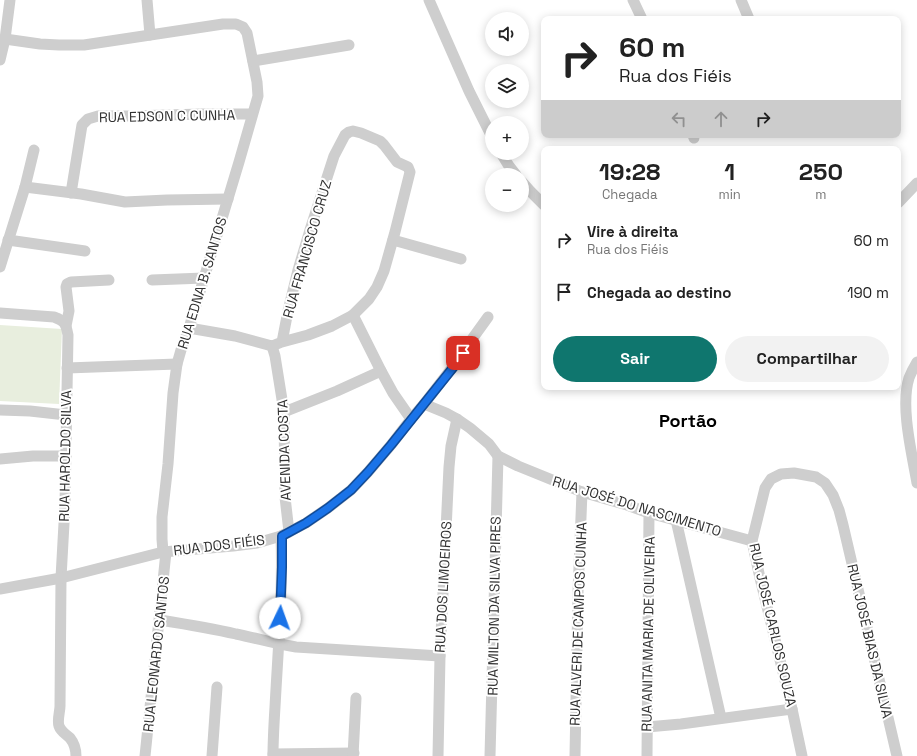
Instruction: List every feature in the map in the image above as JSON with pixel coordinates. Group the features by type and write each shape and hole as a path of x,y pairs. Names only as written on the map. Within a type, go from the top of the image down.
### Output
{"street":[{"path":"0,60 5,39 10,0"},
{"path":"5,39 60,45 84,44 150,35 147,0"},
{"path":"429,0 469,91 485,123"},
{"path":"633,0 641,16"},
{"path":"741,0 748,16"},
{"name":"RUA EDNA B. SANTOS","path":"150,35 223,24 236,24 244,26 253,61 258,96 228,200 177,364 162,517 162,539 164,552"},
{"path":"253,61 349,45"},
{"name":"RUA EDSON C CUNHA","path":"71,193 82,124 88,119 98,116 252,114"},
{"name":"RUA FRANCISCO CRUZ","path":"277,344 288,311 310,230 334,156 345,135 349,132 353,131 361,133 380,141 397,162 410,169 409,179 393,240"},
{"path":"0,267 25,187 34,150"},
{"path":"901,200 917,183"},
{"path":"25,187 125,202 228,200"},
{"path":"529,190 541,202"},
{"path":"8,240 85,251"},
{"path":"189,328 277,344 332,326 354,315 377,287 384,271 393,240 461,259"},
{"path":"152,280 204,278"},
{"name":"RUA HAROLDO SILVA","path":"76,756 75,746 71,739 62,732 59,726 61,680 61,578 65,505 68,368 67,330 69,311 66,287 67,284 71,282 109,280"},
{"path":"0,314 54,317 62,320 67,330"},
{"path":"354,315 393,393 411,419"},
{"name":"RUA DOS FIÉIS","path":"0,589 61,578 164,552 257,543 285,534 306,523 351,490 368,472 456,364 488,317"},
{"name":"AVENIDA COSTA","path":"273,755 282,567 285,534 284,412 278,368 277,344"},
{"path":"917,362 909,379 906,396 906,413 917,483"},
{"path":"68,368 177,364"},
{"path":"284,412 337,391 381,371"},
{"name":"RUA JOSÉ DO NASCIMENTO","path":"424,404 446,413 470,428 489,444 498,456 518,466 582,492 649,513 752,541"},
{"path":"0,410 30,411 66,415"},
{"name":"RUA DOS LIMOEIROS","path":"438,756 440,656 449,467 451,446 457,420"},
{"path":"0,459 33,456 66,456"},
{"name":"RUA MILTON DA SILVA PIRES","path":"490,756 498,456"},
{"name":"RUA JOSÉ CARLOS SOUZA","path":"802,756 752,541 765,488 771,479 781,474 794,473 816,477 825,483 833,495 843,525"},
{"name":"RUA ALVERI DE CAMPOS CUNHA","path":"575,756 578,592 582,492"},
{"name":"RUA ANITA MARIA DE OLIVEIRA","path":"647,756 649,513"},
{"path":"676,520 721,718"},
{"name":"RUA JOSÉ BIAS DA SILVA","path":"843,525 897,756"},
{"name":"RUA LEONARDO SANTOS","path":"146,756 160,620 164,552"},
{"path":"160,620 203,626 296,647 440,656"},
{"path":"212,756 217,687"},
{"path":"273,755 354,754 356,698"},
{"path":"647,727 681,724 792,709"}],"green space":[{"path":"0,325 62,329 59,404 0,401"}],"district":[{"name":"Portão","path":"688,420"}],"route":[{"path":"280,618 282,536 306,523 351,490 391,445 456,364 463,353"}]}
